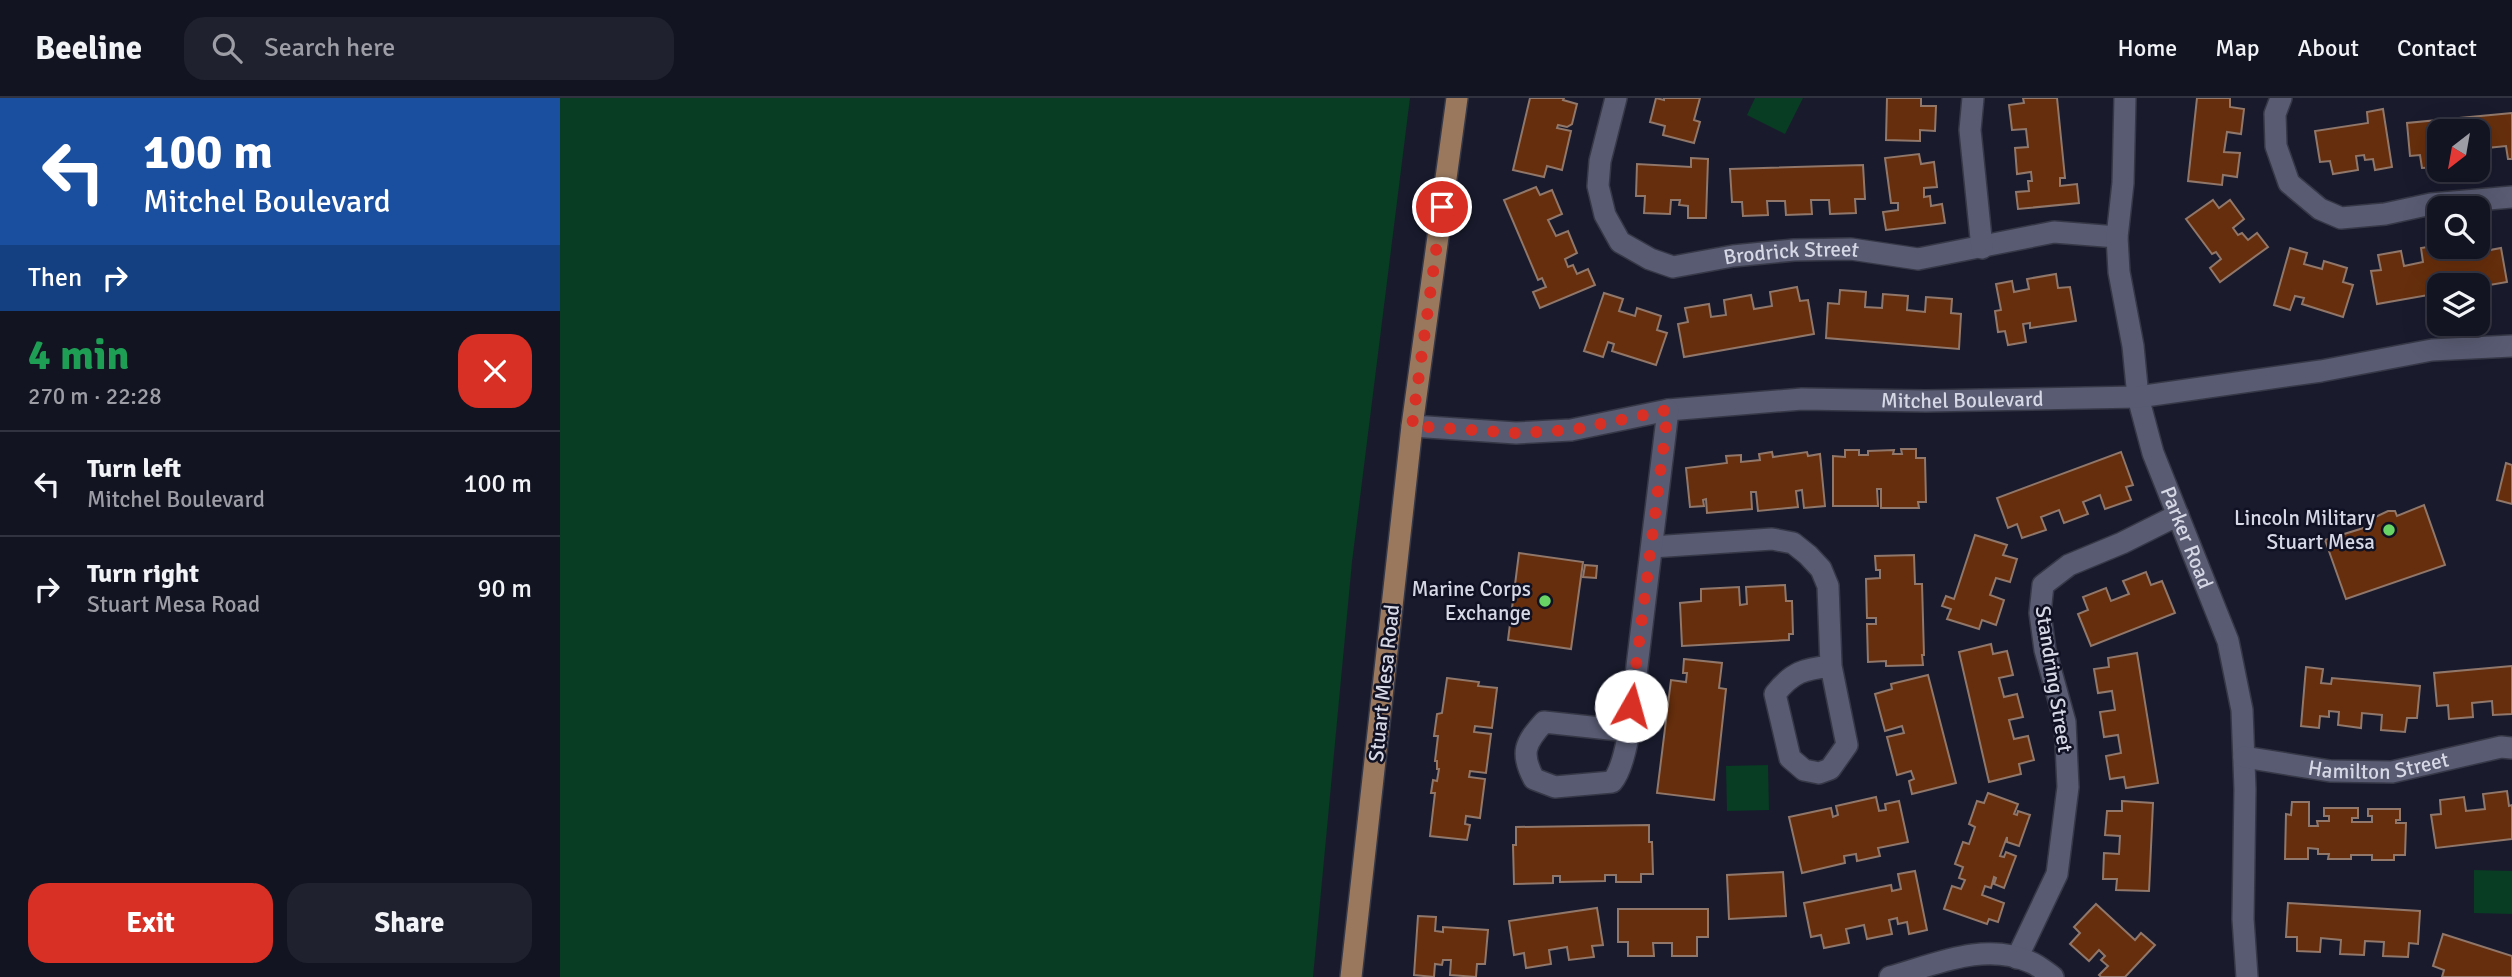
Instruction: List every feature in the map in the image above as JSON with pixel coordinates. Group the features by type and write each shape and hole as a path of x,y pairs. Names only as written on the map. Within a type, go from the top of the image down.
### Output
{"main road":[{"name":"Stuart Mesa Road","path":"1351,977 1412,426 1457,98"}],"street":[{"name":"Brodrick Street","path":"1616,98 1600,161 1598,186 1605,215 1620,242 1650,259 1673,267 1733,256 1794,250 1851,249 1918,259 2054,232 2117,237"},
{"path":"1973,98 1970,130 1982,247"},
{"name":"Parker Road","path":"2126,98 2123,183 2117,237 2119,272 2133,346 2138,397 2154,453 2228,641 2242,710 2243,919 2247,977"},
{"path":"2281,98 2275,114 2276,146 2289,183 2320,209 2341,218 2385,214 2431,204 2512,197"},
{"name":"Mitchel Boulevard","path":"1412,426 1516,433 1572,430 1668,410 1802,399 1926,401 2138,397 2321,371 2432,350 2512,346"},
{"path":"1628,731 1544,722 1530,737 1525,753 1527,766 1534,779 1555,787 1612,782 1620,772 1628,731 1668,410"},
{"name":"Standring Street","path":"2017,958 2057,874 2068,787 2065,722 2046,650 2040,613 2043,585 2069,565 2122,543 2178,515"},
{"path":"1652,547 1772,540 1793,543 1821,569 1828,586 1831,666 1847,745 1830,769 1819,773 1804,770 1790,758 1775,694 1788,677 1810,669 1831,666"},
{"name":"Hamilton Street","path":"2244,757 2330,771 2392,772 2501,747 2512,748"},
{"path":"1890,977 1967,956 1996,953 2030,961 2053,977"}],"green space":[{"path":"560,98 1410,98 1352,562 1313,977 560,977"},
{"path":"1755,98 1803,98 1785,134 1747,115"},
{"path":"1768,765 1769,810 1727,811 1726,766"},
{"path":"2474,870 2512,871 2512,914 2474,913"}],"building":[{"path":"1530,98 1564,98 1563,100 1577,104 1572,124 1567,127 1558,125 1557,128 1571,131 1562,170 1547,166 1544,177 1513,170"},
{"path":"1656,98 1700,98 1694,120 1700,122 1694,143 1663,135 1665,126 1650,122"},
{"path":"1887,98 1921,98 1921,106 1936,106 1935,131 1920,130 1920,141 1886,140"},
{"path":"2023,98 2057,98 2065,178 2060,178 2060,186 2077,184 2079,203 2018,209 2016,192 2029,191 2028,181 2032,181 2031,172 2017,174 2015,148 2028,147 2026,129 2012,130 2009,105 2024,103"},
{"path":"2197,98 2230,98 2230,107 2244,109 2241,134 2227,132 2224,152 2240,153 2237,177 2223,175 2222,185 2188,181"},
{"path":"2383,109 2392,167 2375,170 2373,159 2365,160 2364,155 2356,156 2358,170 2333,174 2330,161 2320,162 2315,131 2368,123 2367,112"},
{"path":"2512,113 2512,159 2508,159 2506,146 2490,148 2490,119 2449,119"},
{"path":"2427,121 2427,168 2422,168 2420,155 2410,156 2407,123"},
{"path":"1919,154 1921,164 1934,162 1937,187 1924,188 1924,197 1930,196 1931,206 1942,204 1945,223 1886,230 1883,212 1898,210 1898,203 1891,203 1885,158"},
{"path":"1691,158 1708,159 1706,218 1688,218 1688,206 1679,205 1680,200 1671,200 1670,214 1644,213 1645,196 1636,196 1637,164 1691,167"},
{"path":"1863,165 1865,199 1855,199 1856,213 1830,214 1829,200 1811,200 1812,214 1786,215 1785,201 1767,201 1768,215 1743,216 1742,202 1732,202 1730,169"},
{"path":"1536,187 1540,195 1552,190 1562,214 1548,220 1556,236 1568,231 1577,253 1565,259 1568,267 1573,265 1577,274 1588,269 1595,285 1540,308 1533,292 1546,287 1542,278 1538,280 1504,200"},
{"path":"2213,200 2219,208 2230,200 2244,219 2233,228 2238,235 2242,233 2248,240 2257,233 2268,247 2220,282 2210,268 2221,259 2216,252 2212,254 2186,219"},
{"path":"2427,247 2427,259 2490,259 2490,250 2501,248 2507,282 2490,285 2490,273 2427,273 2427,295 2377,304 2371,271 2381,270 2378,255 2401,251 2404,266 2423,262 2421,248"},
{"path":"2290,248 2307,253 2304,264 2322,269 2324,261 2347,268 2343,282 2353,285 2343,317 2302,304 2304,298 2295,296 2290,310 2274,305"},
{"path":"2056,274 2058,288 2070,287 2076,321 2030,328 2030,323 2023,324 2026,342 2008,345 2005,331 1998,332 1995,311 2001,310 1996,284 2012,281 2014,292 2029,289 2027,279"},
{"path":"1797,287 1800,301 1808,300 1814,334 1684,357 1678,324 1688,322 1685,308 1709,304 1711,317 1726,315 1724,300 1751,295 1754,309 1772,306 1770,292"},
{"path":"1840,290 1866,292 1865,307 1882,308 1883,294 1908,296 1907,310 1925,312 1926,297 1952,299 1951,313 1961,314 1959,349 1826,338 1828,303 1839,304"},
{"path":"1604,293 1623,299 1619,311 1635,316 1637,308 1661,316 1657,330 1667,333 1656,365 1612,351 1614,344 1608,342 1603,357 1584,351"},
{"path":"1901,449 1916,449 1916,458 1925,458 1926,502 1918,502 1919,508 1881,508 1881,489 1877,489 1878,506 1833,506 1833,456 1845,457 1845,450 1859,450 1859,455 1868,455 1868,451 1894,450 1893,454 1902,454"},
{"path":"1772,452 1773,457 1807,452 1808,456 1820,454 1825,506 1804,508 1802,490 1796,491 1798,507 1758,511 1756,492 1751,492 1752,509 1707,513 1706,499 1703,500 1704,506 1690,507 1686,468 1727,463 1726,456 1741,455 1741,462 1760,460 1759,454"},
{"path":"2121,452 2133,485 2126,487 2131,500 2105,509 2100,495 2083,502 2088,514 2064,523 2059,510 2041,517 2046,530 2022,538 2017,524 2008,528 1997,498"},
{"path":"2506,463 2512,465 2512,504 2497,500"},
{"path":"2424,505 2445,565 2346,599 2325,540 2373,525 2371,519 2388,511 2395,511 2397,516"},
{"path":"1975,535 2007,545 2003,555 2017,559 2010,582 1996,578 1990,595 2004,600 1996,625 1982,620 1979,629 1947,619 1951,609 1942,606 1946,596 1954,599"},
{"name":"Marine Corps Exchange","path":"1519,553 1583,562 1571,649 1508,640"},
{"path":"1914,555 1915,584 1922,584 1923,665 1886,666 1886,661 1868,662 1867,624 1876,624 1876,618 1867,618 1866,579 1880,578 1880,570 1876,570 1875,556"},
{"path":"1585,565 1597,566 1596,578 1583,577"},
{"path":"2146,572 2151,585 2162,581 2175,613 2091,646 2078,614 2088,610 2083,597 2106,588 2111,601 2129,594 2123,581"},
{"path":"1785,585 1786,601 1792,601 1793,634 1789,634 1789,640 1682,646 1680,603 1701,601 1701,589 1739,587 1740,605 1747,604 1746,587"},
{"path":"1991,644 1993,654 2007,651 2013,675 1999,678 2004,697 2017,694 2023,717 2009,720 2014,739 2028,736 2034,760 2019,764 2021,774 1989,782 1959,652"},
{"path":"2137,653 2158,783 2126,788 2124,777 2110,779 2106,756 2121,753 2118,735 2104,737 2100,712 2115,710 2112,691 2098,693 2094,669 2109,667 2108,658"},
{"path":"1684,659 1722,663 1719,688 1726,689 1714,800 1657,793 1671,680 1686,682 1687,673 1683,673"},
{"path":"2512,666 2512,714 2493,715 2492,701 2472,703 2473,717 2449,719 2448,705 2437,706 2434,673"},
{"path":"2306,667 2323,669 2321,683 2331,684 2332,678 2420,686 2417,718 2407,718 2405,732 2381,730 2382,715 2362,713 2361,728 2338,725 2339,712 2329,711 2329,717 2320,716 2319,728 2301,726"},
{"path":"1928,675 1956,783 1912,794 1909,781 1914,779 1911,771 1897,775 1887,737 1904,733 1902,726 1885,731 1875,694 1892,689 1891,684"},
{"path":"1447,678 1479,682 1478,686 1497,688 1492,728 1475,726 1474,732 1491,734 1486,773 1470,771 1469,777 1485,779 1480,818 1466,816 1465,824 1470,825 1467,840 1430,836 1435,793 1431,793 1433,780 1437,781 1439,769 1435,761 1438,736 1434,736 1437,714 1442,713"},
{"path":"2507,791 2509,806 2512,805 2512,839 2436,848 2431,815 2441,814 2440,800 2464,797 2466,811 2485,809 2483,794"},
{"path":"1988,793 2018,804 2014,814 2017,815 2018,811 2030,815 2019,846 2007,842 2007,837 2000,856 2004,857 2006,852 2016,856 2004,888 1994,884 1994,877 1991,888 1985,886 1982,895 2004,903 1998,922 1989,919 1987,924 1944,909 1952,886 1961,889 1965,880 1959,878 1963,867 1955,864 1963,842 1969,844 1975,827 1969,824 1977,801 1984,803"},
{"path":"1876,797 1879,811 1886,810 1885,804 1899,801 1908,842 1878,848 1880,856 1857,861 1856,854 1844,856 1845,863 1802,873 1789,817 1831,808 1833,817 1838,815 1836,806"},
{"path":"2122,801 2153,803 2149,891 2116,890 2117,879 2103,879 2104,853 2119,854 2120,836 2105,835 2107,811 2122,811"},
{"path":"2292,802 2309,802 2309,826 2318,826 2317,821 2329,821 2329,816 2324,816 2324,808 2358,808 2358,818 2352,818 2352,822 2372,822 2368,809 2400,809 2400,820 2396,820 2396,823 2406,823 2405,855 2394,855 2394,860 2372,860 2372,855 2328,859 2329,854 2318,854 2318,849 2308,848 2308,859 2285,859 2286,814 2291,815"},
{"path":"1649,825 1653,874 1641,874 1641,882 1616,882 1616,875 1605,875 1605,881 1560,882 1560,876 1553,876 1553,883 1514,884 1513,845 1516,845 1516,827"},
{"path":"1915,871 1927,930 1909,934 1907,922 1898,924 1897,918 1889,920 1892,934 1867,939 1864,925 1846,929 1849,943 1824,948 1821,935 1811,937 1804,903 1891,885 1892,891 1901,889 1898,874"},
{"path":"1783,872 1786,916 1729,919 1727,875"},
{"path":"2288,903 2420,911 2418,944 2409,943 2408,957 2383,956 2384,942 2365,941 2364,955 2340,954 2341,940 2321,938 2320,952 2297,951 2297,937 2286,937"},
{"path":"2096,904 2135,940 2141,933 2155,945 2125,977 2101,977 2099,975 2108,966 2101,960 2105,956 2099,950 2089,961 2070,944 2080,933 2074,927"},
{"path":"1597,908 1603,945 1592,946 1594,957 1569,960 1567,947 1549,950 1551,964 1526,968 1524,953 1514,955 1509,921"},
{"path":"1618,909 1708,909 1708,937 1697,937 1697,956 1672,956 1672,943 1653,943 1654,956 1628,956 1628,942 1618,942"},
{"path":"1418,916 1436,917 1435,931 1443,932 1443,927 1488,930 1485,964 1477,964 1476,977 1450,975 1451,960 1443,960 1442,965 1435,964 1434,977 1414,975"},
{"path":"2443,934 2512,956 2512,977 2442,977 2444,970 2433,966"}],"place":[{"name":"Lincoln Military Stuart Mesa","path":"2389,530"},
{"name":"Marine Corps Exchange","path":"1545,601"}],"route":[{"path":"1442,207 1412,426 1516,433 1572,430 1668,410 1631,706"}]}
